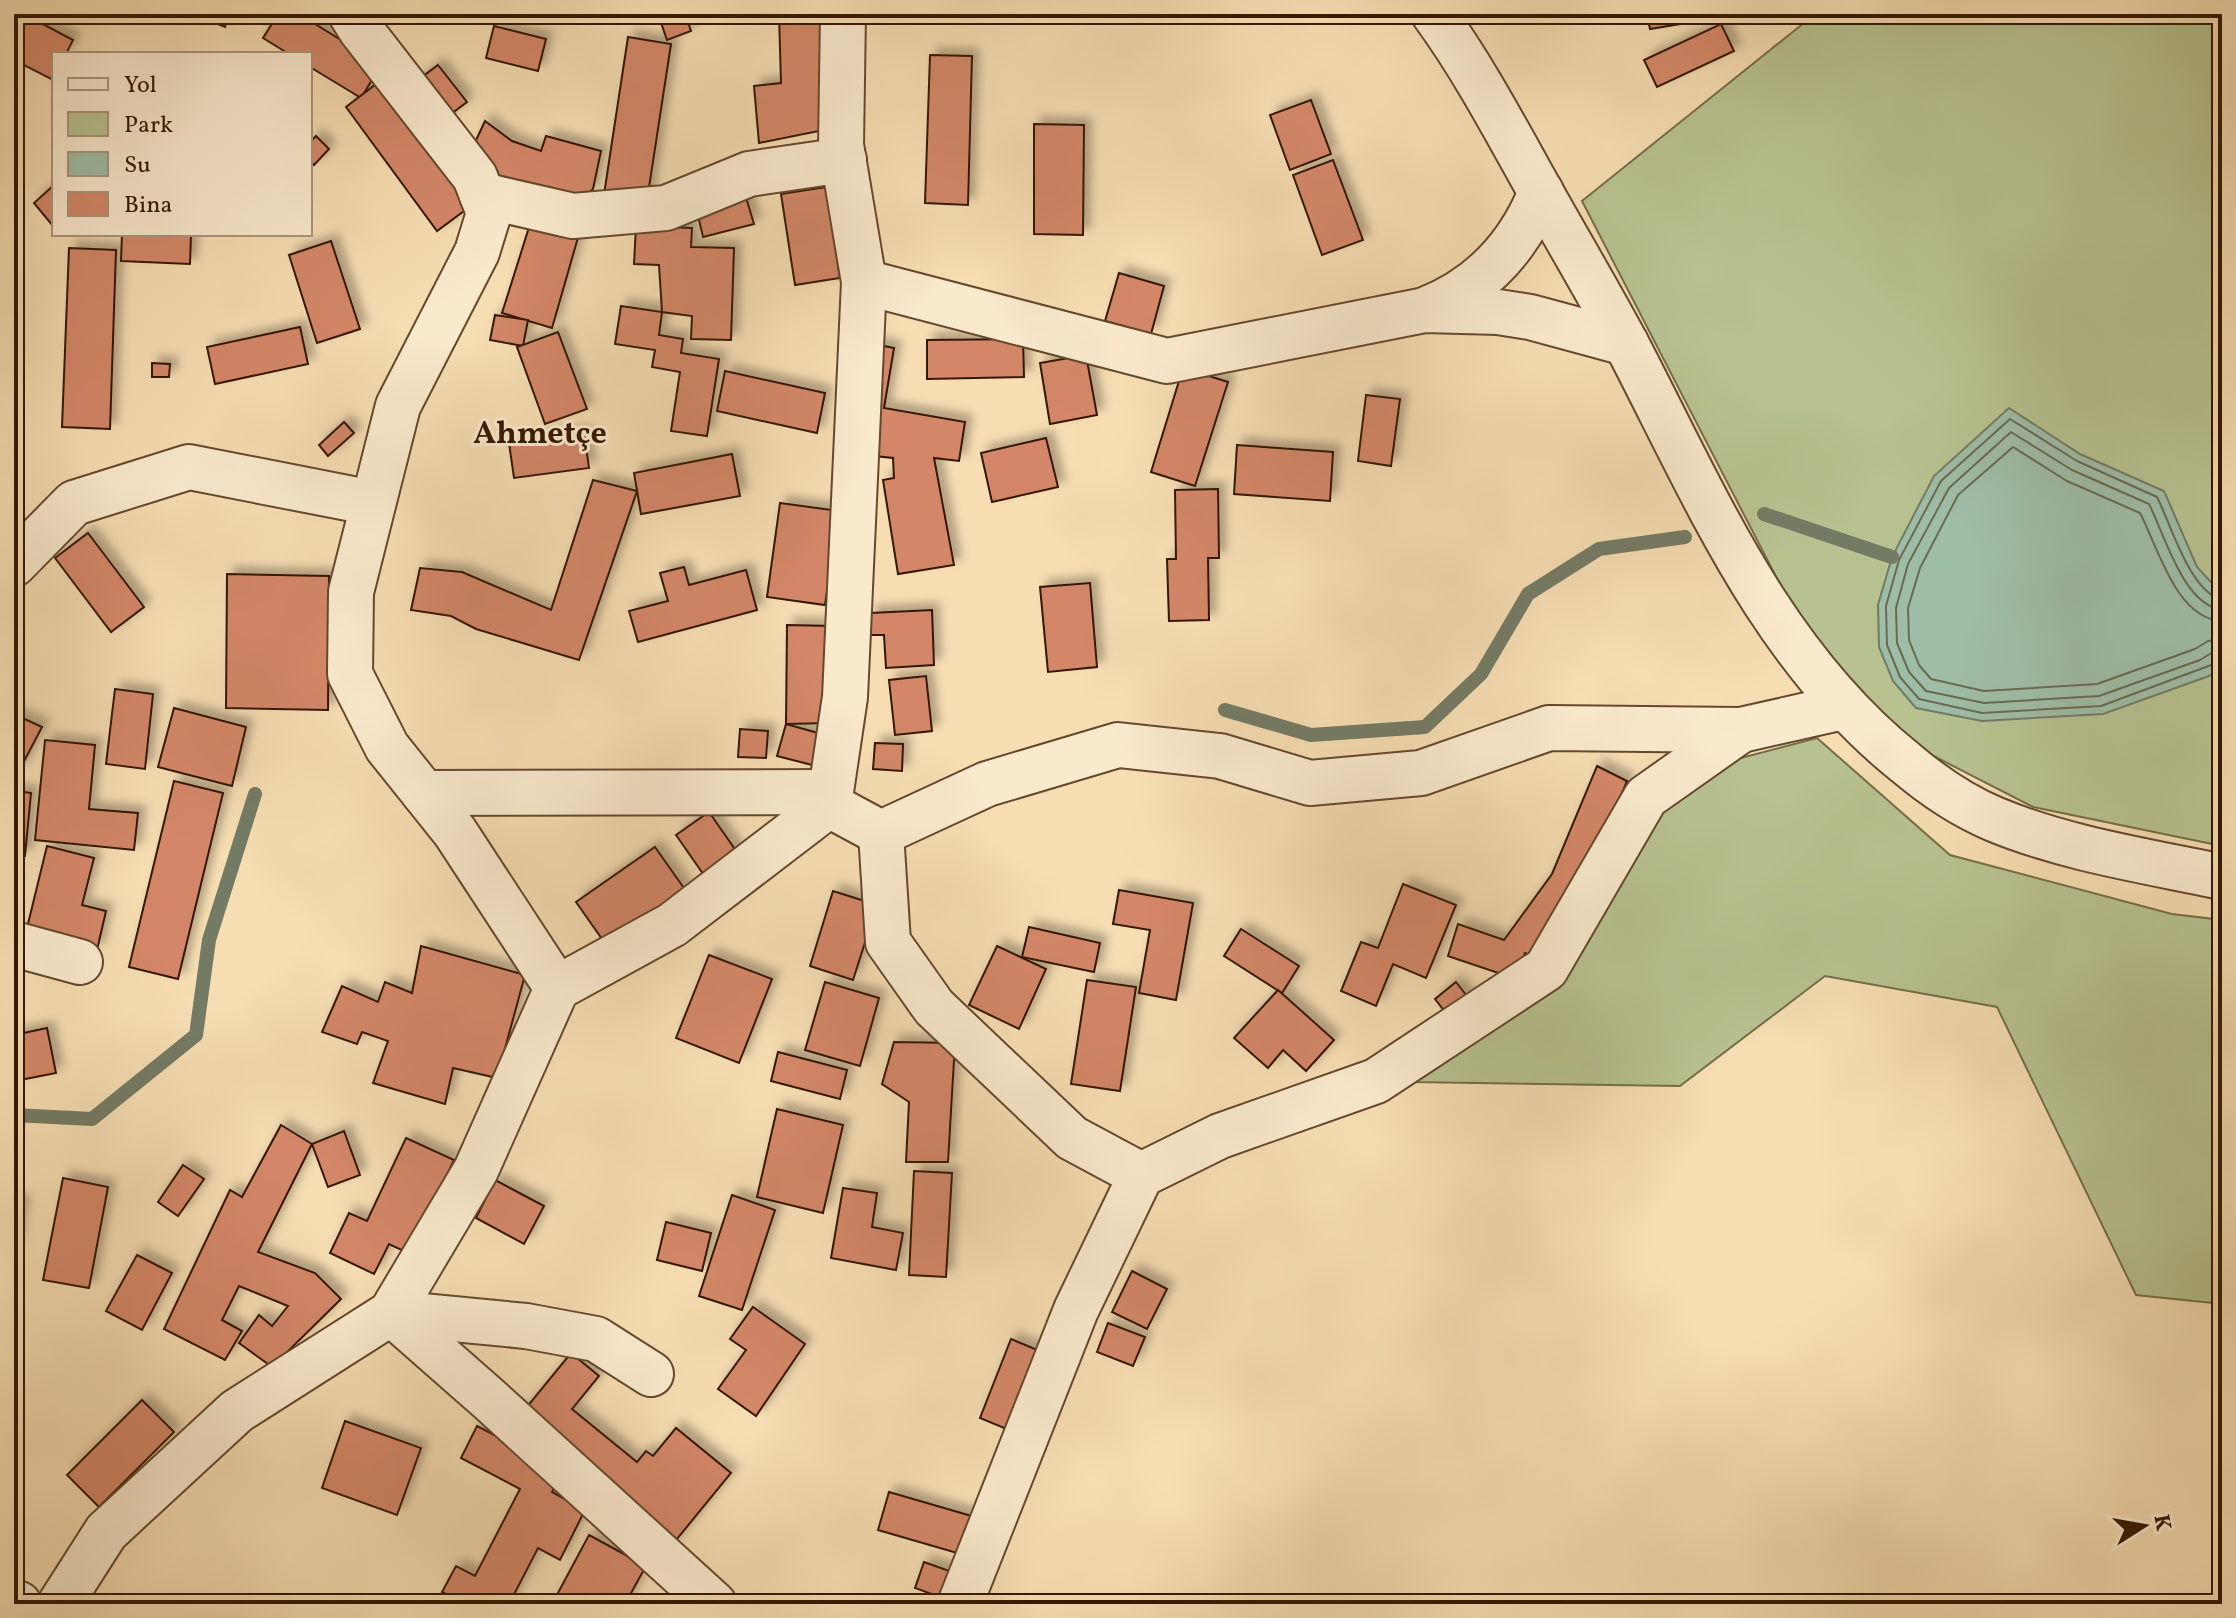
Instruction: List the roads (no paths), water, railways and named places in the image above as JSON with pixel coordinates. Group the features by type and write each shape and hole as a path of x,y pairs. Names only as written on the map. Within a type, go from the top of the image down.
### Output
{"street":[{"path":"330,14 394,71"},
{"path":"351,14 475,177 489,213 477,252 398,406 351,592 350,674 387,747 455,832 557,988"},
{"path":"60,1604 106,1532 237,1411 391,1313 476,1170 557,988 672,925 830,799 845,697 864,282 841,145 843,14"},
{"path":"1434,14 1541,192 1626,343 1732,550 1809,668 1843,707 1874,738 1919,774 1994,819 2108,852 2222,877"},
{"path":"482,195 573,216 666,208 749,174 844,160"},
{"path":"1425,310 1468,289 1494,268 1523,231 1541,192"},
{"path":"864,282 1167,361 1425,310 1486,311 1530,317 1626,343"},
{"path":"14,564 74,503 189,467 373,503"},
{"path":"881,833 987,784 1118,745 1220,756 1310,783 1421,773 1549,728 1741,730 1843,707"},
{"path":"960,1604 1076,1310 1141,1175 1220,1136 1376,1081 1546,969 1646,797 1741,730"},
{"path":"424,793 830,799 881,833"},
{"path":"881,833 888,942 934,1007 1072,1138 1141,1175"},
{"path":"14,944 80,962"},
{"path":"391,1313 526,1326 596,1339 651,1374"},
{"path":"391,1313 714,1604"}],"water":[{"path":"2009,408 2080,454 2164,491 2197,567 2222,594 2222,667 2209,676 2103,714 1982,721 1916,708 1893,681 1879,647 1878,605 1892,557 1934,476"}],"waterway":[{"path":"1764,514 1892,557"},
{"path":"1225,710 1311,735 1425,727 1481,674 1528,594 1599,549 1685,537"},
{"path":"14,1115 92,1119 196,1035 209,940 255,794"}],"district":[{"name":"Ahmetçe","path":"540,435"}]}
